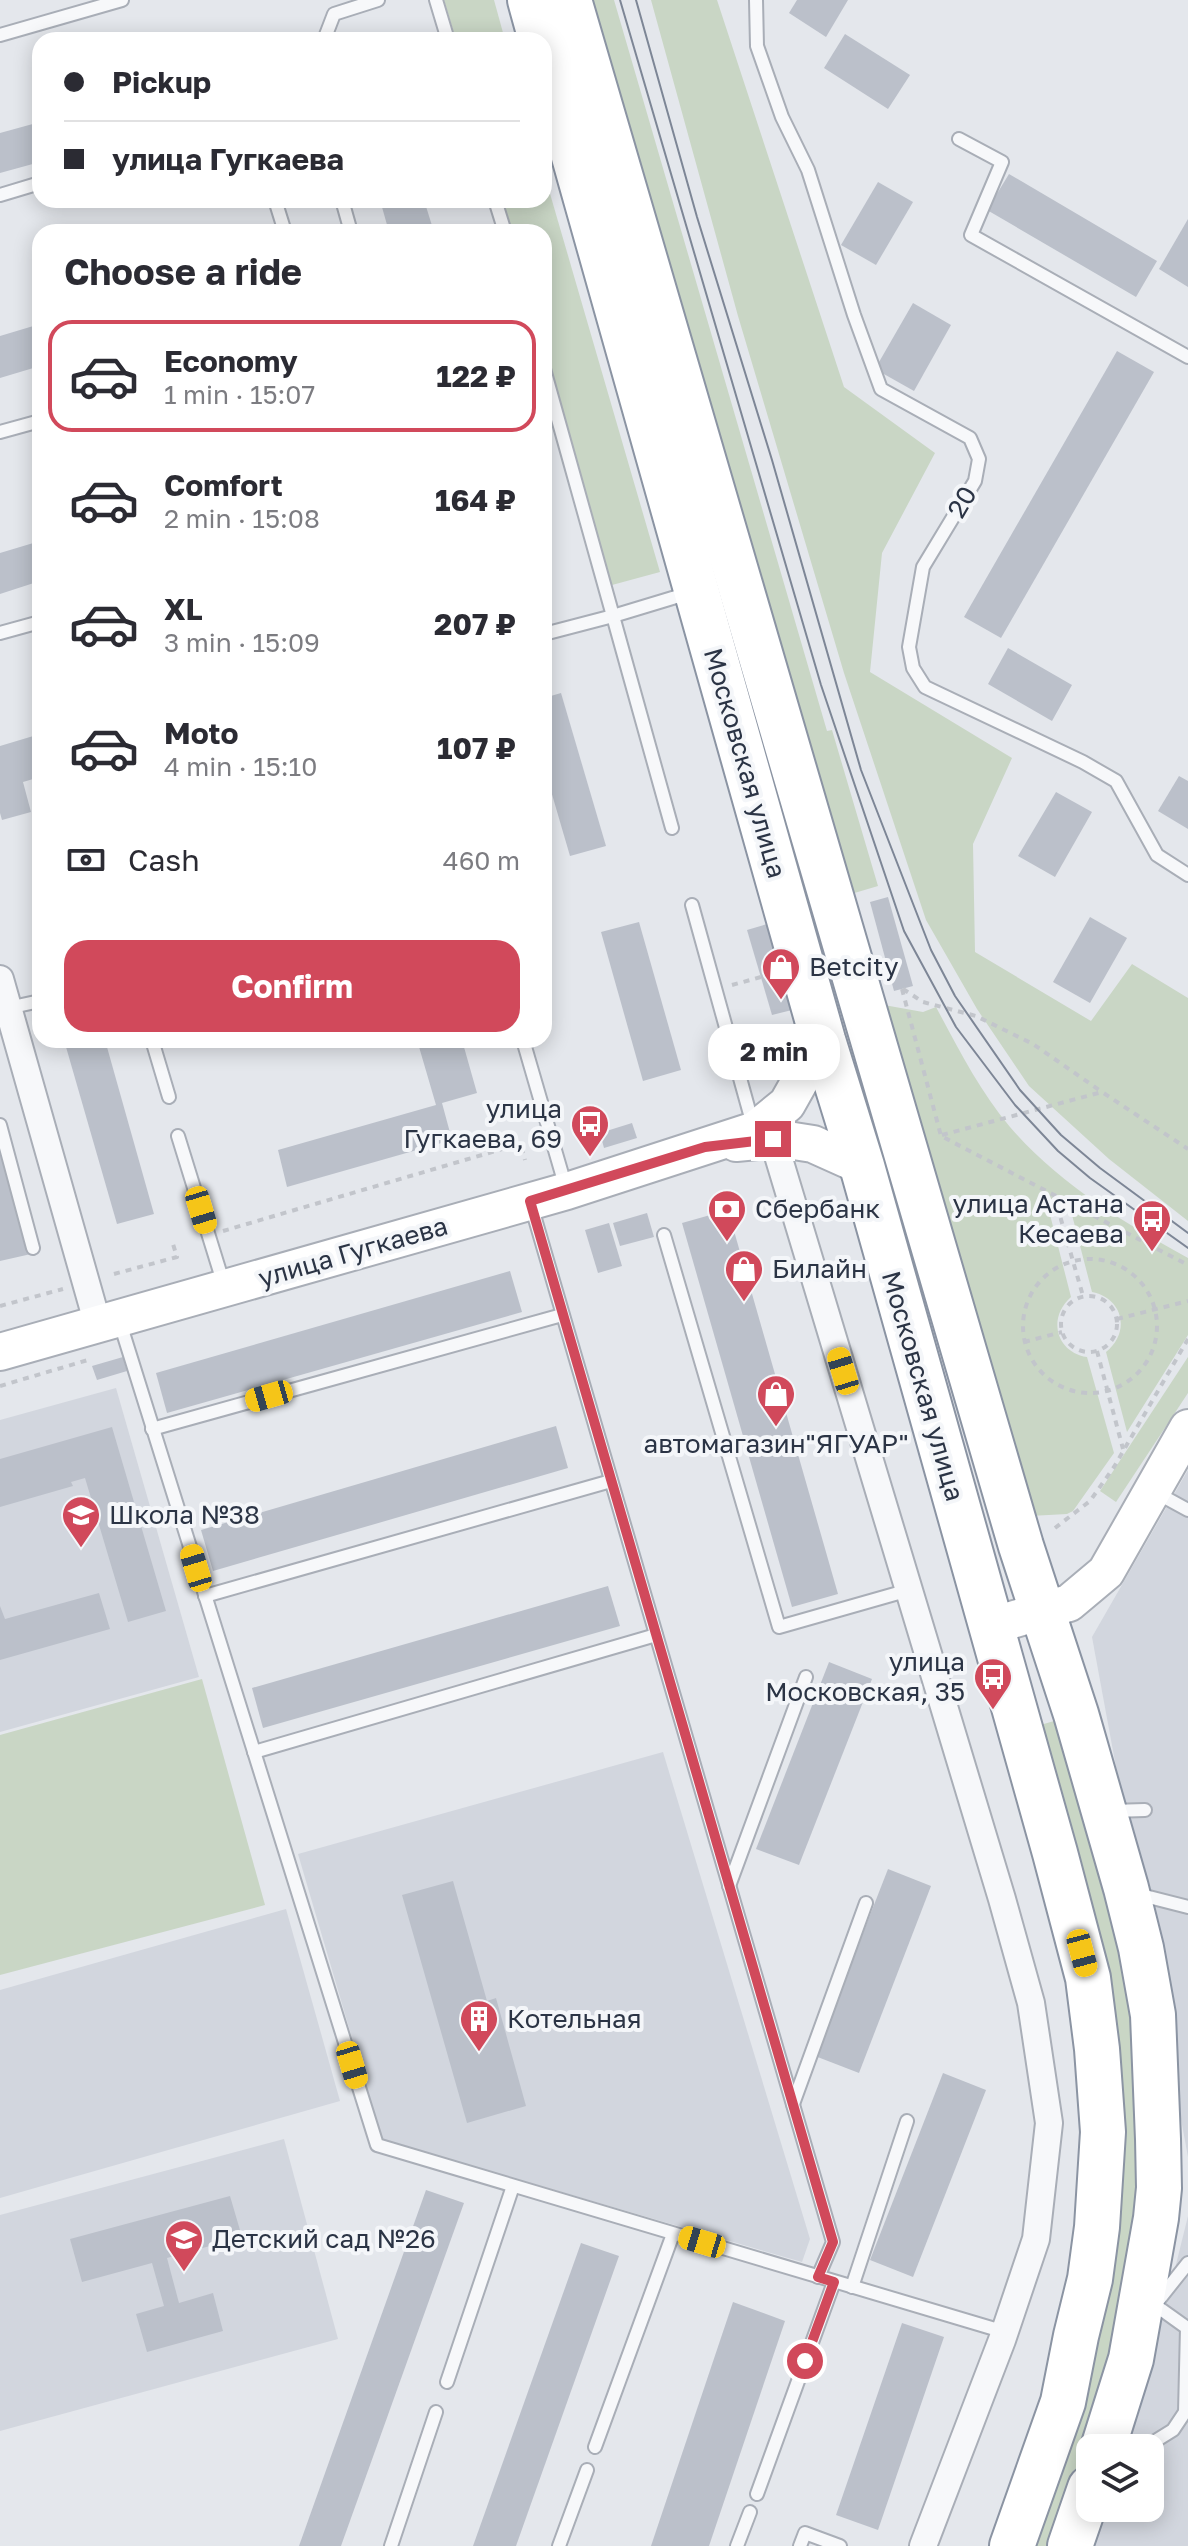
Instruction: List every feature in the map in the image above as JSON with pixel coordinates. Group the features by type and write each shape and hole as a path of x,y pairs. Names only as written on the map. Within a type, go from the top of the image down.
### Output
{"highway":[{"path":"530,0 539,32"},
{"name":"Московская улица","path":"569,0 717,585 823,1040 862,1166 1088,1978 1103,2132 1097,2227 1090,2279 1063,2402 1012,2546"},
{"name":"Московская улица","path":"552,75 717,585 792,756 922,1141 1021,1546 1076,1714 1124,1811 1126,1888 1153,2015 1159,2188 1131,2359 1107,2434"},
{"path":"1070,2546 1078,2522"}],"street":[{"path":"3,991 108,1322"},
{"path":"823,1040 787,1104 764,1134 909,1590 1031,2003 1049,2123 1036,2239 1005,2332 923,2546"},
{"name":"улица Гугкаева","path":"0,1352 567,1191 705,1147 764,1134 813,1144 862,1166"},
{"path":"991,1626 1069,1603 1106,1572 1188,1428"}],"lane":[{"path":"0,35 122,0"},
{"path":"327,32 334,14 378,0"},
{"path":"436,0 446,32"},
{"name":"20","path":"756,0 757,46 782,117 808,170 881,389 970,438 979,459 975,481 923,567 909,647 913,668 925,687 1083,762 1116,781 1157,855 1188,875"},
{"path":"959,139 1002,162 971,235 1188,357"},
{"path":"0,195 32,185"},
{"path":"552,398 672,828"},
{"path":"0,432 32,423"},
{"path":"552,632 717,585"},
{"path":"0,633 32,624"},
{"path":"692,905 764,1134"},
{"path":"3,991 32,999"},
{"path":"154,1048 169,1097"},
{"path":"525,1048 567,1191"},
{"path":"0,1125 33,1248"},
{"path":"178,1136 225,1289"},
{"path":"530,1201 833,2242 818,2277"},
{"path":"664,1235 779,1627 909,1590"},
{"path":"152,1429 562,1315"},
{"path":"108,1322 152,1429 377,2145 1005,2332"},
{"path":"205,1596 611,1481"},
{"path":"1152,1491 1188,1510"},
{"path":"254,1752 656,1635"},
{"path":"729,1886 806,1677"},
{"path":"1126,1888 1139,1895 1188,1907"},
{"path":"793,2104 866,1903"},
{"path":"852,2287 907,2121"},
{"path":"447,2382 513,2186"},
{"path":"595,2447 673,2234"},
{"path":"1131,2359 1155,2305 1188,2263"},
{"path":"757,2494 834,2282"},
{"path":"1155,2305 1188,2328 1187,2413 1164,2436"},
{"path":"391,2546 436,2412"},
{"path":"559,2546 587,2470"},
{"path":"737,2546 750,2512"},
{"path":"800,2546 805,2533 840,2546"}],"path":[{"path":"716,989 761,977"},
{"path":"922,1141 902,989 923,1002 976,1016 1033,1044 1188,1149"},
{"path":"922,1141 1102,1092"},
{"path":"922,1141 1054,1195 1188,1265"},
{"path":"218,1232 516,1145 521,1146 525,1160"},
{"path":"1054,1195 1083,1296"},
{"path":"114,1274 177,1257 173,1244"},
{"path":"1104,1260 1124,1268 1140,1282 1155,1309 1156,1332 1150,1354 1137,1373 1108,1390 1086,1393 1056,1384 1039,1370 1024,1342 1022,1321 1032,1292 1053,1270 1072,1261 1104,1260"},
{"path":"0,1306 67,1288"},
{"path":"1083,1296 1105,1300 1117,1319 1113,1338 1097,1351 1076,1349 1062,1332 1065,1310 1075,1299 1083,1296"},
{"path":"1117,1319 1188,1301"},
{"path":"1024,1342 1062,1332"},
{"path":"1055,1528 1090,1501 1114,1467 1188,1339"},
{"path":"1097,1351 1123,1450"},
{"path":"0,1386 88,1360"}],"shaded area":[{"name":"Школа №38","path":"116,1388 199,1677 0,1732 0,1420"},
{"path":"1188,1470 1188,2157 1092,1637"},
{"path":"663,1752 810,2239 802,2262 382,2140 298,1854"},
{"path":"286,1909 340,2101 0,2198 0,1990"},
{"name":"Детский сад №26","path":"284,2139 338,2339 0,2431 0,2215"},
{"path":"1188,2216 1188,2546 1092,2546 1101,2522 1164,2522 1164,2434 1131,2434 1140,2410"}],"green space":[{"path":"444,0 494,0 503,32 454,32"},
{"path":"579,0 614,0 827,731 832,730 878,886 841,897"},
{"path":"651,0 717,0 844,387 935,453 882,553 870,672 1012,758 973,844 975,952 1091,1021 1132,964 1188,998 1188,1221 1109,1159 1029,1086 977,1009 926,920 844,673 738,316"},
{"path":"552,201 660,572 612,585 552,375 552,224 509,224 504,208 552,208"},
{"path":"884,1005 923,1012 936,1007 988,1098 1029,1147 1093,1200 1188,1258 1188,1335 1127,1432 1106,1352 1119,1335 1121,1326 1117,1308 1103,1295 1092,1292 1071,1211 1046,1199 1071,1297 1059,1315 1058,1333 1068,1348 1087,1357 1114,1453 1073,1511 1067,1514 1030,1516"},
{"path":"1188,1357 1188,1393 1116,1502 1100,1491"},
{"path":"202,1679 265,1905 0,1975 0,1735"},
{"path":"1054,1721 1117,1942 1132,2026 1140,2205 1109,2365 1088,2434 1076,2434 1076,2472 1053,2546 1021,2546 1118,2177 1037,1726"}],"building":[{"path":"797,0 848,0 826,37 789,13"},
{"path":"845,34 910,75 888,109 824,68"},
{"path":"32,124 32,164 0,173 0,133"},
{"path":"1009,174 1157,261 1136,297 987,210"},
{"path":"878,182 913,202 876,265 841,245"},
{"path":"382,208 426,208 432,224 387,224"},
{"path":"1188,219 1188,287 1159,269"},
{"path":"913,303 951,325 914,391 875,369"},
{"path":"32,326 32,368 0,378 0,336"},
{"path":"1117,351 1154,372 1001,638 964,617"},
{"path":"32,543 32,584 0,594 0,553"},
{"path":"1008,648 1072,685 1052,721 988,684"},
{"path":"561,693 606,846 570,856 552,794 552,696"},
{"path":"32,736 32,779 23,782 31,812 2,820 0,813 0,746"},
{"path":"1179,776 1188,781 1188,829 1158,811"},
{"path":"1056,792 1092,812 1055,877 1018,856"},
{"path":"888,897 913,986 894,991 870,902"},
{"path":"1090,917 1127,938 1090,1003 1053,982"},
{"path":"639,922 681,1070 643,1081 601,932"},
{"path":"767,924 792,1010 772,1015 747,930"},
{"path":"66,1048 107,1048 154,1214 117,1224"},
{"path":"419,1048 464,1048 477,1093 442,1103 452,1140 287,1187 278,1150 436,1105"},
{"path":"632,1123 637,1138 604,1148 600,1133"},
{"path":"0,1149 31,1254 0,1261"},
{"path":"728,1210 838,1594 792,1607 682,1223"},
{"path":"647,1213 654,1237 620,1246 613,1223"},
{"path":"609,1223 622,1266 598,1273 585,1230"},
{"path":"510,1271 522,1312 167,1413 156,1373"},
{"path":"123,1357 127,1371 97,1380 92,1366"},
{"path":"556,1426 568,1468 213,1571 201,1530"},
{"path":"112,1427 166,1611 128,1622 85,1478 71,1482 73,1486 0,1507 0,1459"},
{"path":"608,1586 620,1626 263,1728 252,1688"},
{"path":"99,1593 110,1629 0,1660 0,1606 5,1619"},
{"path":"829,1662 872,1679 799,1865 756,1849"},
{"path":"888,1869 931,1886 859,2073 815,2056"},
{"name":"Котельная","path":"453,1881 487,2001 496,1998 526,2106 467,2123 402,1895"},
{"path":"943,2073 986,2090 913,2277 870,2260"},
{"path":"426,2190 464,2203 341,2546 299,2546"},
{"path":"230,2196 242,2237 167,2258 179,2303 213,2293 223,2331 147,2352 136,2314 164,2306 152,2263 82,2282 70,2239"},
{"path":"581,2243 619,2256 516,2546 473,2546"},
{"path":"733,2302 785,2321 709,2546 651,2546"},
{"path":"902,2323 944,2337 878,2530 836,2515"}],"tram line":[{"path":"620,0 821,685 904,931 956,1027 1015,1105 1058,1151 1090,1178 1188,1248"},
{"path":"636,0 861,770 931,950 955,996 1020,1090 1061,1135 1188,1233"}],"place":[{"name":"Betcity","path":"781,1001"},
{"name":"улица Гугкаева, 69","path":"590,1158"},
{"name":"Сбербанк","path":"727,1243"},
{"name":"улица Астана Кесаева","path":"1152,1253"},
{"name":"Билайн","path":"744,1303"},
{"name":"автомагазин\"ЯГУАР\"","path":"776,1428"},
{"name":"Школа №38","path":"81,1549"},
{"name":"улица Московская, 35","path":"993,1711"},
{"name":"Котельная","path":"479,2053"},
{"name":"Детский сад №26","path":"184,2273"}],"route":[{"path":"773,1139 705,1147 530,1201 833,2242 818,2277 834,2282 805,2361"}]}
